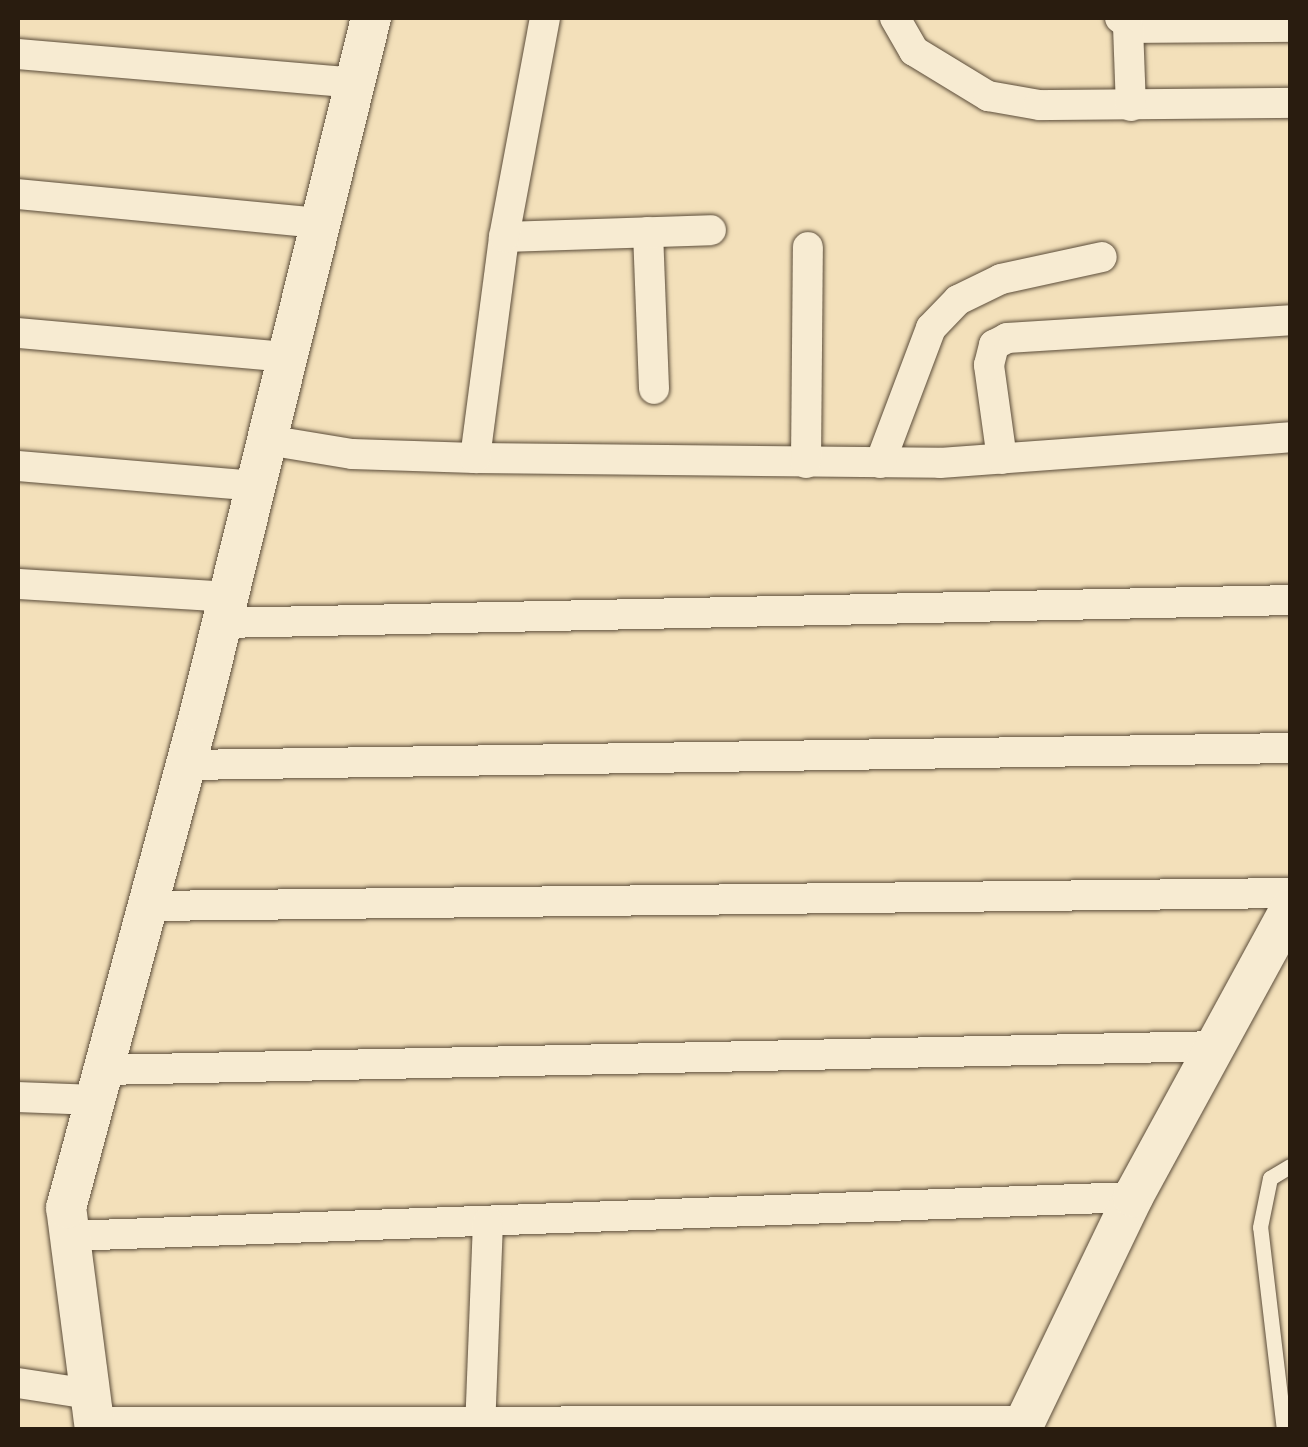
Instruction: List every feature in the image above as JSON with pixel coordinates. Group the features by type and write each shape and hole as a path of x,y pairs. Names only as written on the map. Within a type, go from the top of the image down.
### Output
{"street":[{"path":"93,1415 66,1208 186,765 370,18"},
{"path":"475,458 504,237 545,18"},
{"path":"895,18 914,52 988,96 1130,106 1290,103"},
{"path":"1130,106 1124,22 1290,27"},
{"path":"18,54 354,83"},
{"path":"18,194 320,223"},
{"path":"504,237 712,230"},
{"path":"648,232 654,389"},
{"path":"806,463 808,247"},
{"path":"880,463 932,328 958,300 1001,278 1102,256"},
{"path":"1002,459 990,365 994,346 1007,338 1290,320"},
{"path":"18,333 287,358"},
{"path":"267,440 352,454 880,463 1002,459 1290,438"},
{"path":"18,466 256,486"},
{"path":"18,584 225,610 1290,600"},
{"path":"186,765 1290,748"},
{"path":"148,906 1290,893"},
{"path":"18,1384 93,1415 480,1426 1024,1425 1132,1197 1290,909"},
{"path":"18,1097 99,1085 1218,1046"},
{"path":"70,1236 1132,1197"},
{"path":"480,1426 488,1222"}],"lane":[{"path":"1284,1430 1260,1226 1270,1178 1290,1166"}]}
